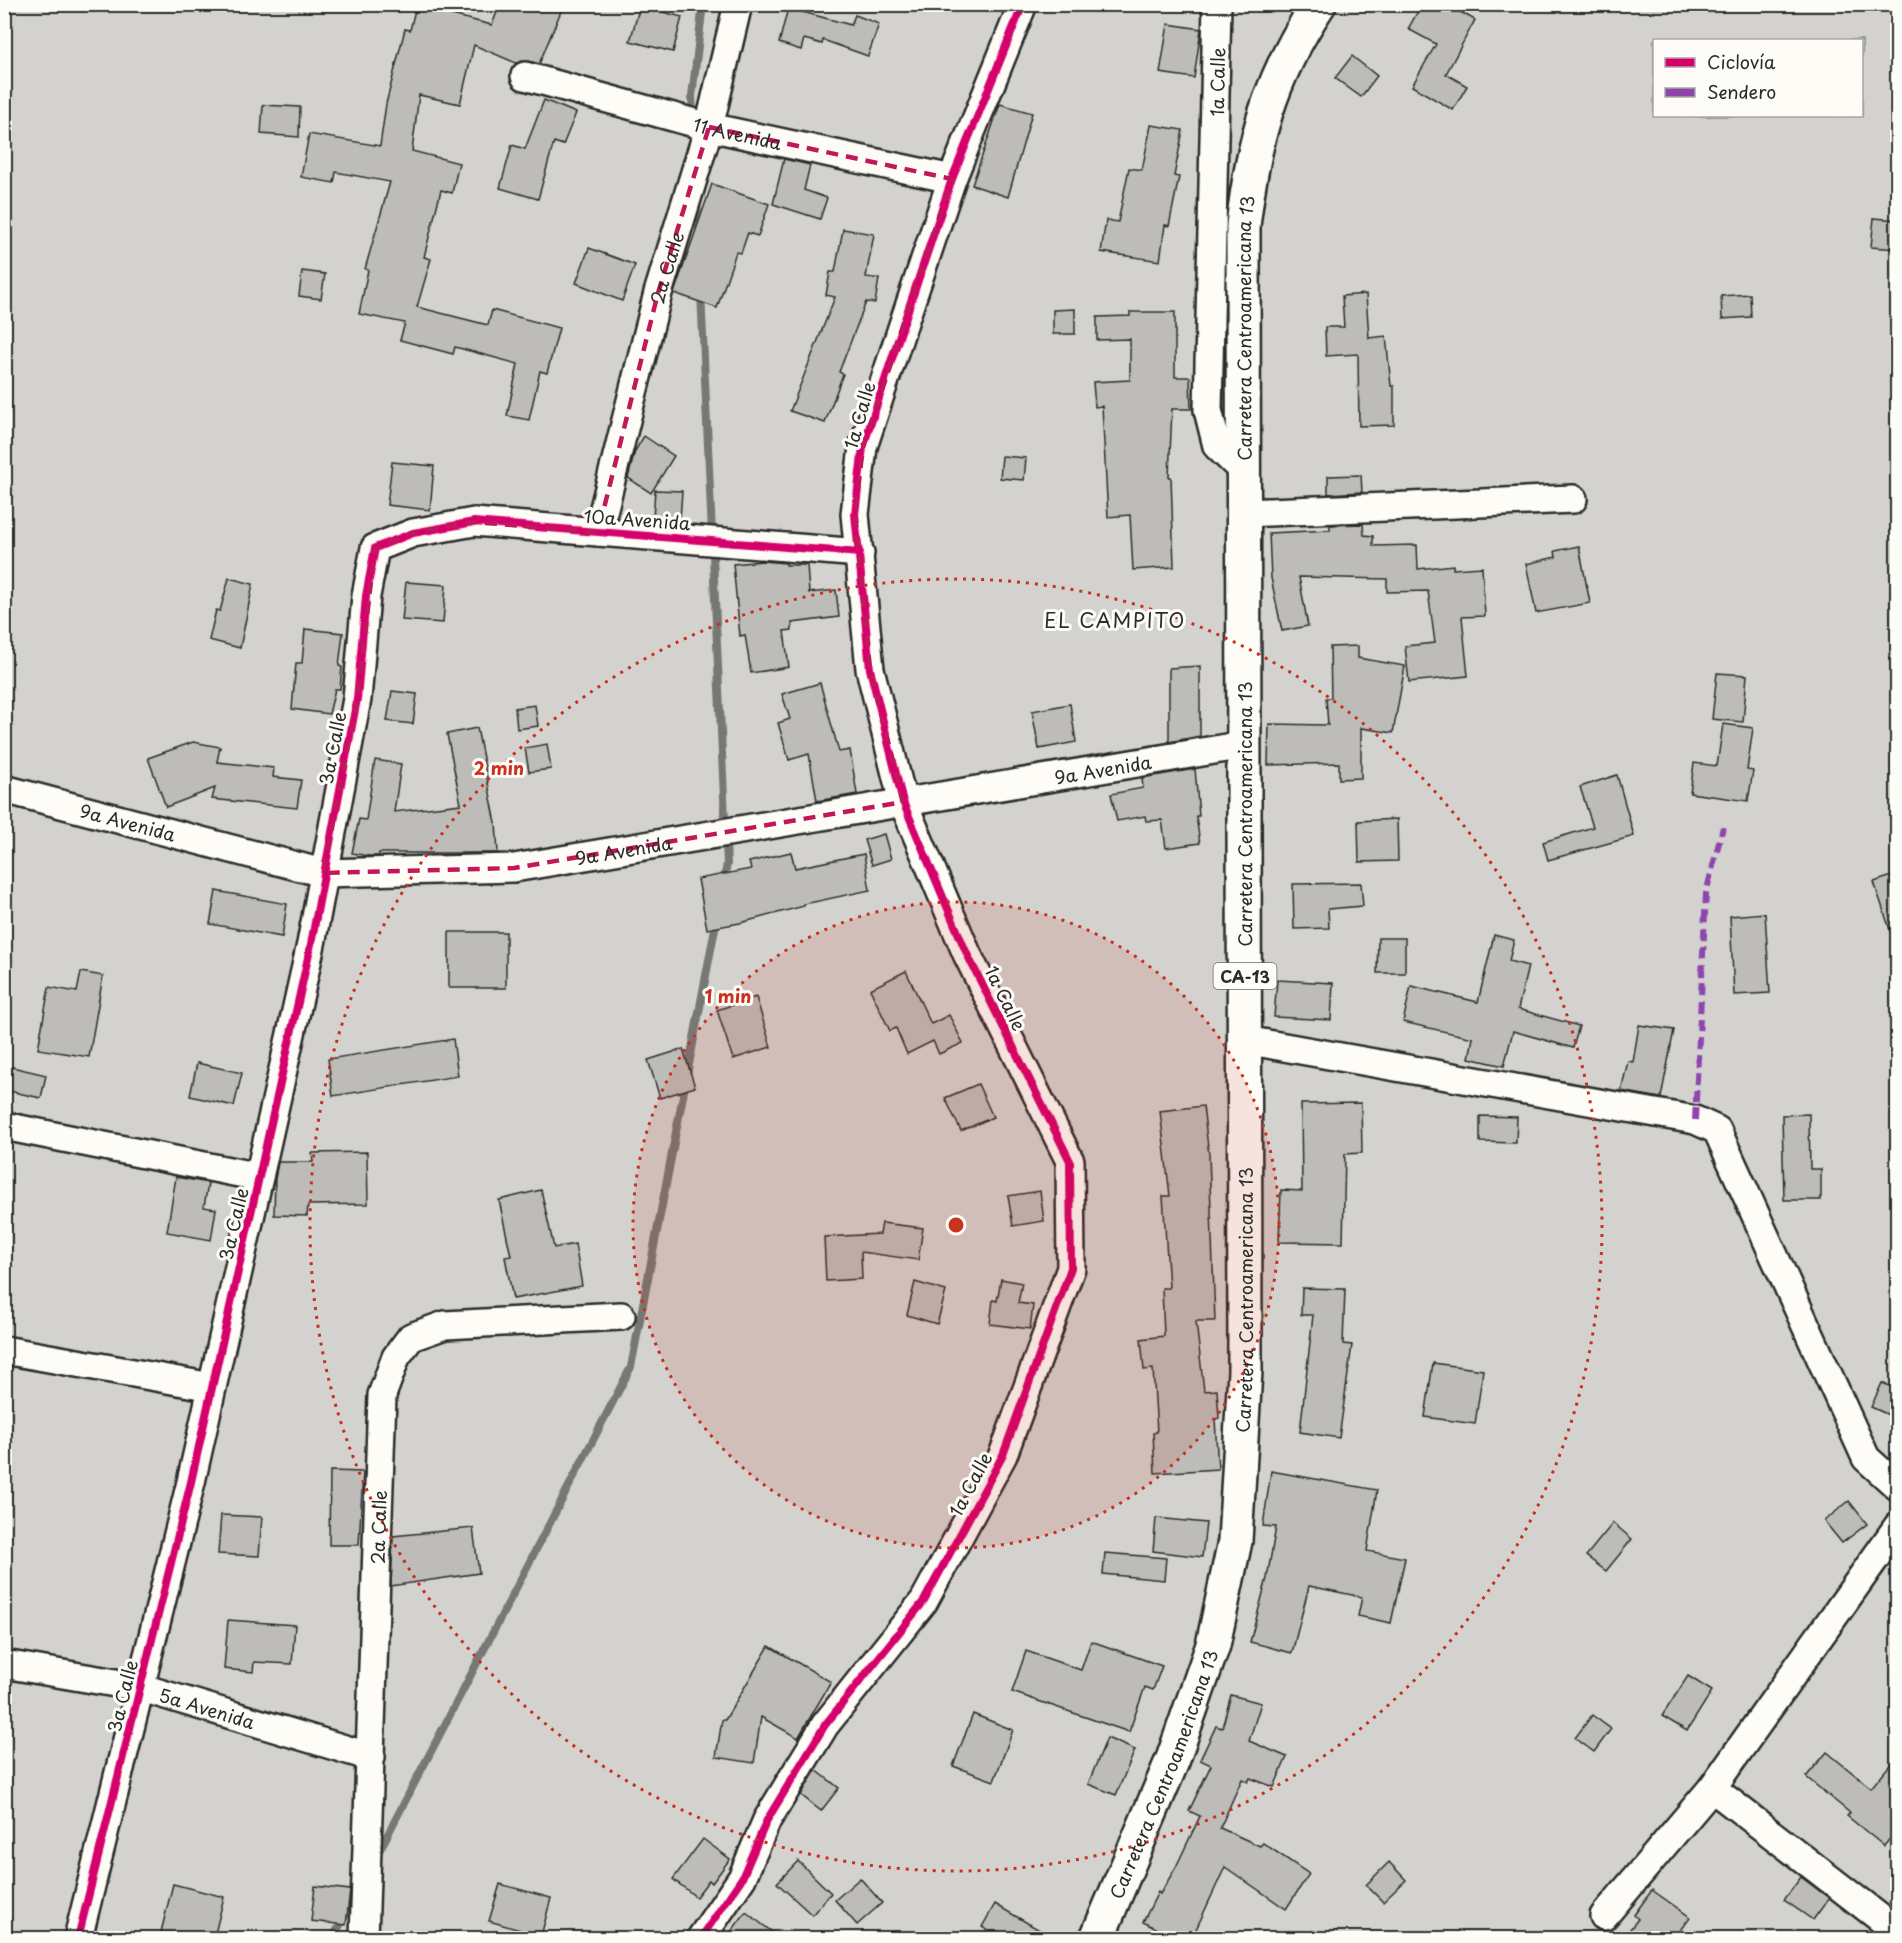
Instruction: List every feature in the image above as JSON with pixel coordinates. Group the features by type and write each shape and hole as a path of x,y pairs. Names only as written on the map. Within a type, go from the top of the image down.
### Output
{"highway":[{"name":"Carretera Centroamericana 13","path":"1097,1938 1177,1749 1213,1645 1235,1541 1245,1371 1243,226 1249,174 1258,132 1276,83 1301,30 1319,4"}],"street":[{"name":"2a Calle","path":"598,531 658,293 709,127 738,4"},
{"name":"1a Calle","path":"701,1938 742,1878 767,1820 825,1725 924,1601 1003,1455 1071,1268 1070,1161 968,954 903,802 870,669 855,514 863,447 952,179 1023,4"},
{"name":"1a Calle","path":"1217,4 1208,410 1217,446 1243,471"},
{"name":"11 Avenida","path":"525,76 709,127 952,179"},
{"path":"1244,513 1574,499"},
{"name":"10a Avenida","path":"413,533 474,522 860,553"},
{"name":"3a Calle","path":"78,1938 212,1388 311,944 357,699 366,596 375,548 413,533"},
{"name":"9a Avenida","path":"4,789 323,873 514,868 1244,746"},
{"path":"1245,1040 1695,1120 1717,1130 1866,1458 1898,1487"},
{"path":"4,1126 259,1177"},
{"name":"2a Calle","path":"364,1938 382,1395 396,1357 411,1337 445,1325 621,1316"},
{"path":"4,1350 212,1388"},
{"path":"1604,1916 1712,1788 1898,1526"},
{"name":"5a Avenida","path":"4,1664 139,1687 371,1757"},
{"path":"1712,1788 1898,1932"}],"highlighted area":[{"path":"709,127 952,179 863,447 855,514 870,669 903,802 514,868 323,873 357,699 375,548 413,533 474,522 598,532 658,293"}],"shaded area":[{"path":"5,5 1897,5 1897,1938 5,1938"}],"building":[{"path":"500,4 564,4 539,64 529,61 516,63 474,45 460,104 419,95 412,151 459,163 452,193 441,190 424,257 431,259 417,307 488,325 492,310 559,328 547,373 540,371 529,420 507,416 518,364 455,347 453,354 400,340 405,323 359,314 368,270 365,269 390,182 336,172 334,183 301,177 309,134 380,146 386,104 405,29 410,30 416,6 492,25"},
{"path":"1422,4 1446,4 1475,20 1446,74 1467,86 1453,110 1412,86 1436,44 1408,29"},
{"path":"640,6 682,17 673,52 630,41"},
{"path":"788,8 851,25 855,15 879,24 868,56 823,40 822,44 804,39 801,50 779,43"},
{"path":"1168,24 1201,29 1194,78 1160,73"},
{"path":"1352,56 1377,76 1361,97 1335,78"},
{"path":"544,100 576,113 563,145 554,142 538,199 500,188 512,145 525,149"},
{"path":"1000,104 1032,113 1008,197 972,185"},
{"path":"263,105 300,107 299,137 261,134"},
{"path":"1151,125 1183,130 1174,176 1179,177 1169,226 1165,225 1160,261 1101,252 1106,220 1118,222 1129,168 1142,170"},
{"path":"784,159 810,165 804,190 827,198 820,219 773,204"},
{"path":"712,184 769,204 758,236 748,233 741,253 736,252 717,308 674,293"},
{"path":"1874,218 1898,220 1898,249 1871,247"},
{"path":"843,229 874,234 866,277 879,279 875,303 866,302 839,372 843,374 825,423 790,411 835,297 826,295 830,272 835,272"},
{"path":"589,248 635,265 622,301 576,283"},
{"path":"302,271 325,274 321,299 299,296"},
{"path":"1366,294 1369,338 1386,336 1391,386 1394,386 1394,425 1359,426 1358,354 1326,356 1325,327 1344,327 1342,296"},
{"path":"1750,294 1751,317 1722,319 1721,296"},
{"path":"1075,309 1075,334 1053,334 1053,310"},
{"path":"1130,312 1175,312 1175,377 1190,377 1191,409 1172,409 1169,477 1171,477 1174,567 1133,570 1130,515 1108,517 1102,406 1095,407 1093,382 1130,380 1130,339 1097,340 1097,317 1130,316"},
{"path":"644,436 674,456 651,493 628,478 635,451"},
{"path":"1002,456 1026,458 1024,480 1000,478"},
{"path":"392,462 434,466 430,510 387,505"},
{"path":"1361,475 1362,492 1328,494 1328,476"},
{"path":"655,490 682,491 680,520 653,518"},
{"path":"1363,524 1364,535 1373,536 1373,546 1417,545 1418,569 1453,565 1453,569 1482,567 1485,616 1462,617 1468,676 1409,682 1405,646 1435,643 1428,591 1387,592 1387,579 1299,577 1308,626 1282,631 1271,578 1269,533 1330,530 1330,525"},
{"path":"1579,546 1590,603 1536,613 1526,564 1556,557 1555,551"},
{"path":"762,561 786,563 786,565 807,565 809,593 836,590 839,617 792,623 792,630 784,631 789,667 751,673 745,635 740,636 733,564"},
{"path":"229,578 253,584 240,648 209,640 216,610 220,611"},
{"path":"406,582 446,585 443,623 402,620"},
{"path":"305,629 343,633 339,666 342,667 340,689 335,689 329,714 292,709 296,663 302,663"},
{"path":"1358,646 1358,658 1405,666 1393,733 1361,728 1361,778 1339,779 1339,763 1268,765 1269,724 1328,725 1326,698 1331,698 1330,647"},
{"path":"1200,666 1200,736 1169,742 1169,668"},
{"path":"1717,673 1747,675 1743,722 1712,719"},
{"path":"820,683 839,752 850,750 857,794 817,801 809,754 789,760 778,723 790,719 782,694"},
{"path":"392,691 417,694 413,724 387,721"},
{"path":"1070,704 1076,742 1039,749 1032,711"},
{"path":"535,705 538,726 517,729 515,708"},
{"path":"1723,724 1753,728 1747,770 1753,771 1748,801 1690,793 1694,763 1717,766"},
{"path":"477,728 496,823 498,853 379,853 379,856 368,856 352,853 359,819 366,820 375,760 401,764 394,812 461,804 447,734"},
{"path":"193,742 220,747 217,762 274,768 273,777 301,780 297,808 212,799 215,788 166,807 148,758"},
{"path":"547,744 551,769 529,772 525,748"},
{"path":"1195,769 1199,816 1196,816 1200,843 1166,848 1162,820 1146,821 1145,816 1117,821 1111,794 1143,788 1142,778"},
{"path":"1617,775 1634,836 1548,860 1543,842 1593,827 1580,787"},
{"path":"1397,819 1398,861 1359,862 1358,821"},
{"path":"884,834 891,859 872,865 864,840"},
{"path":"791,852 795,868 864,854 870,890 804,904 804,906 740,923 707,929 698,879 751,869 749,862"},
{"path":"1898,874 1898,938 1893,939 1874,882"},
{"path":"1361,883 1363,906 1328,909 1329,928 1294,929 1293,884"},
{"path":"216,891 287,904 282,937 210,924"},
{"path":"1765,913 1770,993 1734,995 1730,916"},
{"path":"449,932 506,932 506,988 449,988"},
{"path":"1494,935 1514,940 1509,961 1528,966 1518,1009 1579,1026 1573,1048 1513,1031 1504,1066 1469,1058 1473,1038 1403,1022 1411,986 1478,1002"},
{"path":"1378,938 1405,938 1405,973 1377,973"},
{"path":"906,971 931,1024 949,1015 963,1043 939,1054 933,1041 907,1054 896,1028 890,1031 870,989"},
{"path":"81,972 103,976 89,1057 38,1049 49,987 77,992"},
{"path":"1277,980 1333,983 1331,1020 1274,1017"},
{"path":"756,997 771,1047 733,1059 717,1010"},
{"path":"1639,1025 1674,1030 1661,1098 1621,1091 1628,1061 1633,1062"},
{"path":"453,1039 458,1076 333,1096 328,1059"},
{"path":"683,1049 695,1087 660,1098 648,1060"},
{"path":"197,1063 242,1073 234,1106 190,1096"},
{"path":"4,1065 46,1075 41,1098 4,1090"},
{"path":"978,1084 993,1117 961,1131 945,1098"},
{"path":"1361,1103 1362,1153 1345,1154 1343,1243 1279,1242 1281,1190 1302,1191 1301,1104"},
{"path":"1203,1106 1209,1155 1215,1321 1196,1321 1204,1391 1217,1390 1219,1418 1215,1419 1218,1469 1155,1473 1153,1433 1157,1432 1153,1369 1144,1370 1141,1339 1164,1336 1162,1288 1169,1288 1163,1196 1170,1196 1160,1111"},
{"path":"1809,1114 1810,1169 1821,1169 1821,1200 1784,1200 1782,1115"},
{"path":"1480,1116 1517,1117 1516,1143 1480,1142"},
{"path":"367,1152 368,1204 308,1205 307,1216 274,1215 278,1162 313,1162 312,1153"},
{"path":"176,1177 208,1183 204,1207 216,1209 211,1240 167,1232"},
{"path":"541,1190 554,1248 575,1244 582,1286 513,1299 505,1257 511,1256 499,1200"},
{"path":"1040,1191 1044,1221 1013,1226 1008,1196"},
{"path":"882,1223 923,1228 918,1260 861,1252 862,1279 826,1281 824,1237 880,1234"},
{"path":"1001,1279 1022,1283 1018,1303 1033,1305 1030,1329 990,1324 993,1300 997,1301"},
{"path":"915,1282 946,1291 937,1324 907,1315"},
{"path":"1302,1288 1345,1289 1343,1344 1352,1345 1339,1438 1300,1432 1313,1315 1301,1315"},
{"path":"1433,1363 1483,1370 1475,1424 1425,1417"},
{"path":"1882,1383 1898,1389 1898,1419 1871,1407"},
{"path":"330,1471 363,1472 359,1545 329,1545"},
{"path":"1271,1471 1377,1490 1367,1551 1405,1558 1391,1623 1358,1616 1362,1597 1309,1586 1292,1653 1250,1642 1267,1578 1276,1527 1263,1526"},
{"path":"1849,1501 1867,1524 1842,1543 1824,1521"},
{"path":"221,1515 262,1517 259,1556 218,1554"},
{"path":"1156,1518 1206,1523 1202,1557 1153,1551"},
{"path":"1613,1523 1632,1539 1606,1571 1586,1556"},
{"path":"473,1528 479,1573 391,1586 393,1536"},
{"path":"1105,1553 1166,1558 1164,1580 1103,1574"},
{"path":"228,1620 295,1625 292,1664 254,1662 253,1672 224,1669"},
{"path":"1091,1641 1162,1666 1153,1690 1145,1687 1129,1732 1012,1692 1026,1651 1081,1670"},
{"path":"769,1646 831,1682 798,1738 761,1717 754,1763 716,1757 722,1720 725,1720"},
{"path":"1688,1676 1712,1691 1687,1731 1662,1716"},
{"path":"1231,1695 1261,1703 1249,1741 1287,1757 1274,1787 1250,1778 1248,1782 1242,1779 1220,1828 1260,1846 1263,1843 1309,1874 1286,1909 1225,1867 1192,1938 1174,1938 1143,1922 1158,1892 1160,1894 1176,1867 1200,1816 1189,1811 1211,1765 1200,1760 1216,1726 1222,1728"},
{"path":"973,1714 1013,1730 994,1781 953,1766"},
{"path":"1592,1715 1611,1729 1594,1752 1575,1738"},
{"path":"1107,1738 1135,1750 1116,1795 1088,1784"},
{"path":"1827,1752 1871,1788 1898,1755 1898,1829 1884,1846 1847,1816 1850,1813 1806,1777"},
{"path":"816,1770 839,1788 821,1811 801,1795"},
{"path":"703,1839 730,1859 712,1883 709,1880 696,1897 673,1879"},
{"path":"798,1861 831,1893 812,1915 777,1883"},
{"path":"1389,1862 1406,1880 1383,1902 1366,1885"},
{"path":"1801,1877 1829,1898 1813,1920 1784,1900"},
{"path":"860,1878 882,1903 857,1925 835,1900"},
{"path":"173,1884 224,1897 214,1938 188,1938 161,1932"},
{"path":"500,1884 551,1898 541,1936 489,1921"},
{"path":"315,1886 350,1890 346,1925 311,1921"},
{"path":"1652,1890 1690,1917 1674,1938 1623,1938 1638,1919 1634,1915"},
{"path":"995,1904 1053,1938 1001,1938 982,1927"},
{"path":"746,1912 780,1938 726,1938"}],"waterway":[{"path":"693,117 692,96 703,4"},
{"path":"697,199 699,234"},
{"path":"701,292 727,864 723,884"},
{"path":"376,1857 631,1367 717,918"},
{"path":"333,1938 356,1895"}],"marked path":[{"path":"1695,1120 1706,893 1723,827"}],"cycle path":[{"path":"701,1938 742,1878 767,1820 825,1725 924,1601 1003,1455 1071,1268 1070,1161 967,954 903,802 870,669 855,514 863,447 902,328 952,179 1023,4"},
{"path":"78,1938 191,1482 311,944 357,699 366,596 375,548 413,533 474,522 860,553"}],"district":[{"name":"EL CAMPITO","path":"1115,620"}]}
